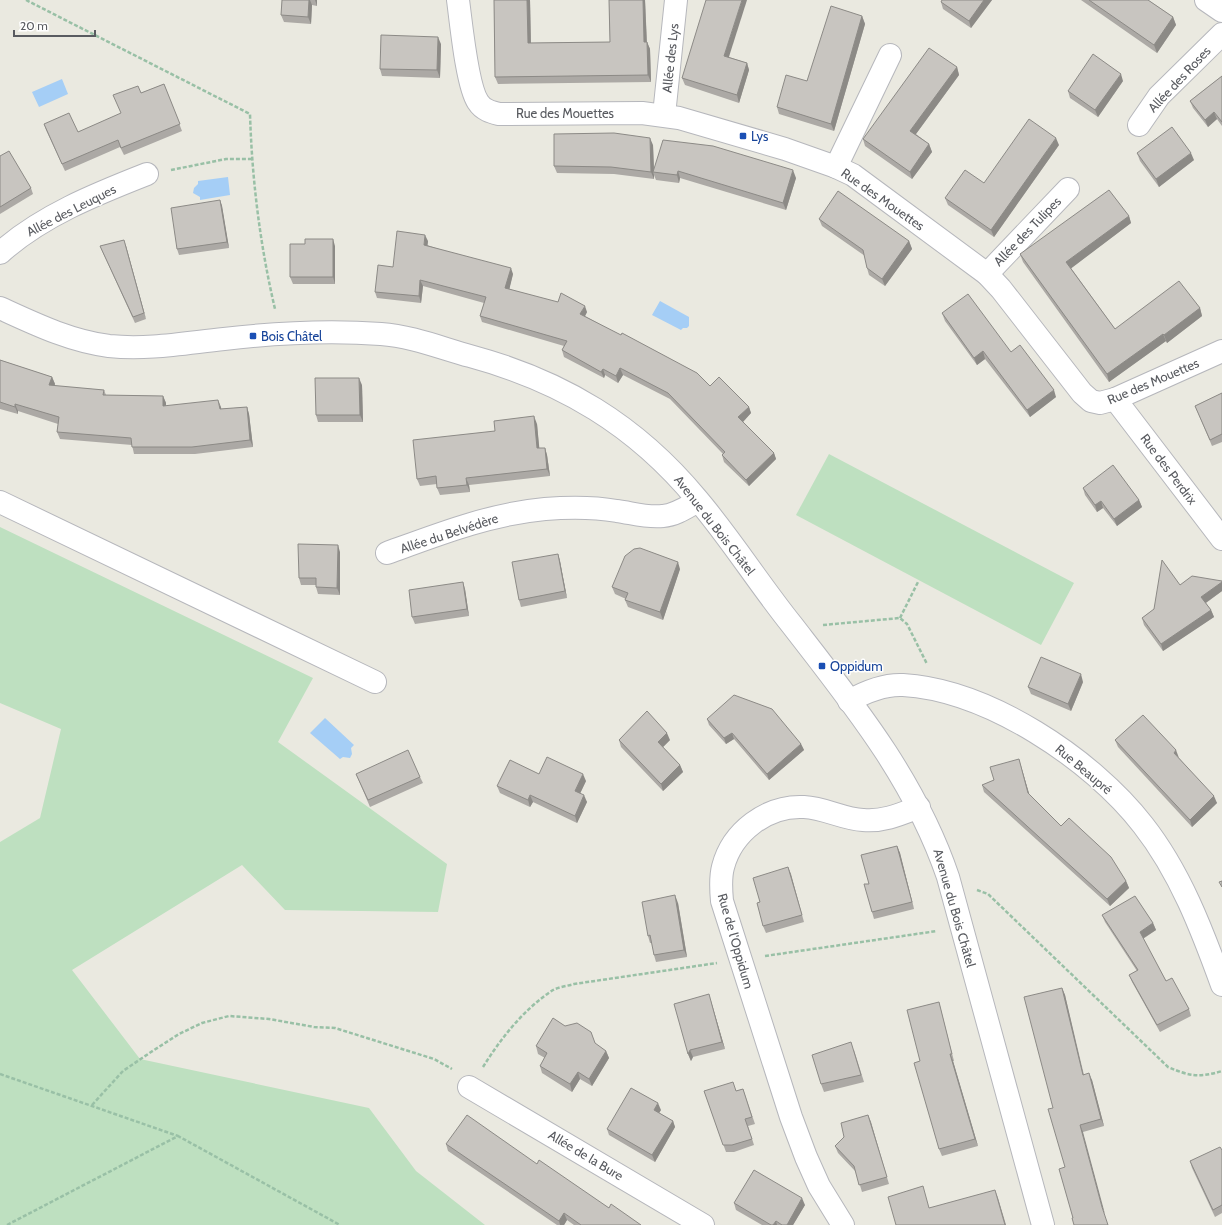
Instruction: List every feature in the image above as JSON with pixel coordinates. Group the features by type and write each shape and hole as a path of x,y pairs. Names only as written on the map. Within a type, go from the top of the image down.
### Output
{"street":[{"name":"Rue des Mouettes","path":"458,0 469,73 474,95 483,108 499,114 642,113 664,115 743,136 836,167 853,175 987,274 1001,288 1082,394 1092,401 1100,403 1115,399 1222,351"},
{"name":"Allée des Lys","path":"664,115 676,0"},
{"path":"1206,0 1222,11"},
{"name":"Allée des Roses","path":"1139,125 1159,96 1222,34"},
{"path":"836,167 890,55"},
{"name":"Allée des Leuques","path":"0,253 11,242 84,200 146,174"},
{"name":"Allée des Tulipes","path":"987,274 1068,189"},
{"name":"Avenue du Bois Châtel","path":"0,308 61,334 109,346 147,348 226,338 340,332 386,334 489,361 520,372 577,397 603,413 629,432 658,457 698,500 890,757 936,841 948,877 1043,1225"},
{"name":"Rue des Perdrix","path":"1115,399 1222,540"},
{"name":"Allée du Belvédère","path":"387,554 459,527 513,513 546,509 588,508 651,517 675,513 698,500"},
{"path":"0,502 375,682"},
{"name":"Rue Beaupré","path":"849,701 868,690 902,685 949,692 999,711 1048,740 1105,784 1143,825 1177,875 1222,985"},
{"name":"Rue de l'Oppidum","path":"843,1225 819,1186 791,1117 722,901 721,884 723,868 729,851 738,838 757,820 774,810 795,806 824,809 862,820 877,821 919,808"},
{"name":"Allée de la Bure","path":"471,1084 702,1225"}],"path":[{"path":"26,0 250,114 252,159 259,231 281,335"},
{"path":"146,174 226,159 252,159"},
{"path":"900,618 918,582"},
{"path":"800,635 814,626 900,618 907,624 930,670 930,689"},
{"path":"948,877 988,894 1168,1067 1186,1075 1208,1075 1222,1071"},
{"path":"92,1105 123,1071 151,1052 179,1034 196,1026 229,1016 269,1019 314,1027 335,1028 434,1059 471,1084 502,1039 521,1017 554,990 574,984 961,928"},
{"path":"0,1074 178,1136 340,1225"},
{"path":"7,1225 178,1136"}],"green space":[{"path":"829,454 1074,583 1041,645 796,515"},
{"path":"0,527 313,678 278,742 447,864 438,912 285,910 242,865 72,970 140,1059 369,1108 416,1171 485,1225 0,1225 0,842 40,818 61,729 0,703"}],"water":[{"path":"62,79 68,94 39,107 32,92"},
{"path":"228,177 230,195 200,200 200,197 193,193 198,181"},
{"path":"660,301 689,317 689,326 681,330 652,315"},
{"path":"325,718 354,745 351,748 352,754 350,758 343,757 340,759 310,733"}],"building":[{"path":"282,0 309,0 308,17 281,15"},
{"path":"494,0 527,0 528,43 610,42 609,0 643,0 644,42 647,42 648,75 495,77"},
{"path":"706,0 742,0 724,56 747,63 737,95 682,78"},
{"path":"942,0 984,0 969,21 941,2"},
{"path":"1089,0 1148,0 1173,17 1154,45"},
{"path":"831,6 862,16 831,124 777,107 786,75 807,81"},
{"path":"381,35 438,37 437,70 380,69"},
{"path":"929,48 957,67 910,131 929,144 910,172 863,139"},
{"path":"1093,54 1121,74 1095,110 1068,91"},
{"path":"1222,76 1222,122 1214,112 1205,120 1190,101"},
{"path":"164,84 180,124 121,148 118,140 62,164 44,124 69,113 78,132 121,113 113,95 138,86 141,93"},
{"path":"1029,119 1056,138 991,230 945,198 965,170 984,183"},
{"path":"1172,127 1191,153 1156,179 1137,153"},
{"path":"614,133 650,138 651,172 611,167 554,166 554,134"},
{"path":"663,140 713,146 793,170 783,203 678,171 677,175 653,172"},
{"path":"9,151 31,188 0,207 0,156"},
{"path":"1109,190 1129,216 1066,262 1115,329 1179,281 1200,308 1107,374 1020,254"},
{"path":"838,191 909,241 882,279 867,268 863,250 819,219"},
{"path":"220,200 227,242 177,249 171,208"},
{"path":"397,231 425,235 424,245 511,268 505,288 558,302 561,293 585,306 580,314 621,335 622,333 697,373 710,386 719,377 749,407 738,417 774,453 746,480 722,455 725,452 668,393 620,368 616,376 603,369 601,372 562,350 567,341 480,316 486,297 420,280 419,296 375,292 378,265 393,267"},
{"path":"305,239 333,239 333,277 290,277 290,244 305,244"},
{"path":"124,240 144,313 133,317 100,246"},
{"path":"968,294 1011,352 1020,345 1054,390 1027,410 983,351 974,358 942,313"},
{"path":"0,360 52,377 49,385 104,390 103,395 163,396 163,406 218,400 220,409 247,407 250,440 192,447 132,447 131,438 57,432 59,417 15,404 15,407 0,402"},
{"path":"315,378 359,378 360,415 316,415"},
{"path":"1222,393 1222,434 1210,440 1195,406"},
{"path":"534,416 537,448 545,448 547,469 466,478 467,485 437,488 436,476 417,479 413,440 495,431 494,421"},
{"path":"1113,465 1139,500 1114,519 1101,501 1095,505 1083,488"},
{"path":"298,544 338,545 337,588 316,587 316,578 299,578"},
{"path":"640,548 678,562 660,612 625,600 628,593 612,587 625,556 634,549"},
{"path":"558,554 565,591 519,600 512,562"},
{"path":"1162,560 1180,585 1192,576 1222,582 1201,597 1211,610 1161,644 1142,618 1154,609"},
{"path":"463,582 467,609 412,617 409,590"},
{"path":"1041,657 1081,674 1068,704 1028,687"},
{"path":"734,695 772,709 801,744 767,774 732,733 724,738 707,719"},
{"path":"647,711 667,733 658,742 680,765 661,784 619,740"},
{"path":"1143,715 1176,750 1174,753 1214,796 1190,820 1115,740"},
{"path":"408,750 420,777 368,800 356,774"},
{"path":"547,757 583,774 575,791 584,795 575,816 530,795 528,800 497,786 510,760 539,774"},
{"path":"1019,759 1028,793 1061,826 1069,818 1111,857 1126,881 1107,899 982,785 994,780 990,767"},
{"path":"897,846 912,902 872,912 864,884 869,884 861,855"},
{"path":"788,867 802,915 763,926 757,903 760,902 753,878"},
{"path":"675,895 684,950 654,955 650,935 648,936 642,902"},
{"path":"1135,896 1153,923 1140,932 1166,981 1172,978 1189,1009 1157,1025 1129,975 1138,970 1102,915"},
{"path":"1062,988 1083,1075 1089,1073 1101,1119 1080,1125 1108,1225 1074,1225 1059,1169 1065,1167 1048,1109 1053,1108 1024,997"},
{"path":"709,994 722,1042 690,1050 688,1054 674,1004"},
{"path":"939,1002 952,1054 950,1054 975,1139 939,1149 914,1063 920,1061 907,1010"},
{"path":"553,1018 565,1026 577,1023 591,1032 595,1043 606,1051 589,1079 578,1072 570,1084 540,1066 547,1053 536,1046"},
{"path":"851,1042 861,1075 821,1084 812,1055"},
{"path":"733,1082 736,1091 743,1089 752,1117 745,1119 752,1139 732,1145 723,1145 704,1091"},
{"path":"631,1088 658,1103 654,1110 673,1121 652,1155 607,1129"},
{"path":"467,1115 537,1164 539,1160 609,1208 611,1204 641,1225 581,1225 564,1213 559,1221 446,1144"},
{"path":"868,1115 887,1177 859,1185 854,1166 835,1146 844,1137 841,1123"},
{"path":"1220,1147 1222,1150 1222,1205 1213,1210 1190,1161"},
{"path":"754,1170 802,1198 787,1225 782,1225 776,1221 773,1225 771,1225 734,1203"},
{"path":"923,1186 929,1208 995,1190 1005,1225 896,1225 888,1197"}],"place":[{"name":"Lys","path":"743,136"},
{"name":"Bois Châtel","path":"253,336"},
{"name":"Oppidum","path":"822,666"}]}
